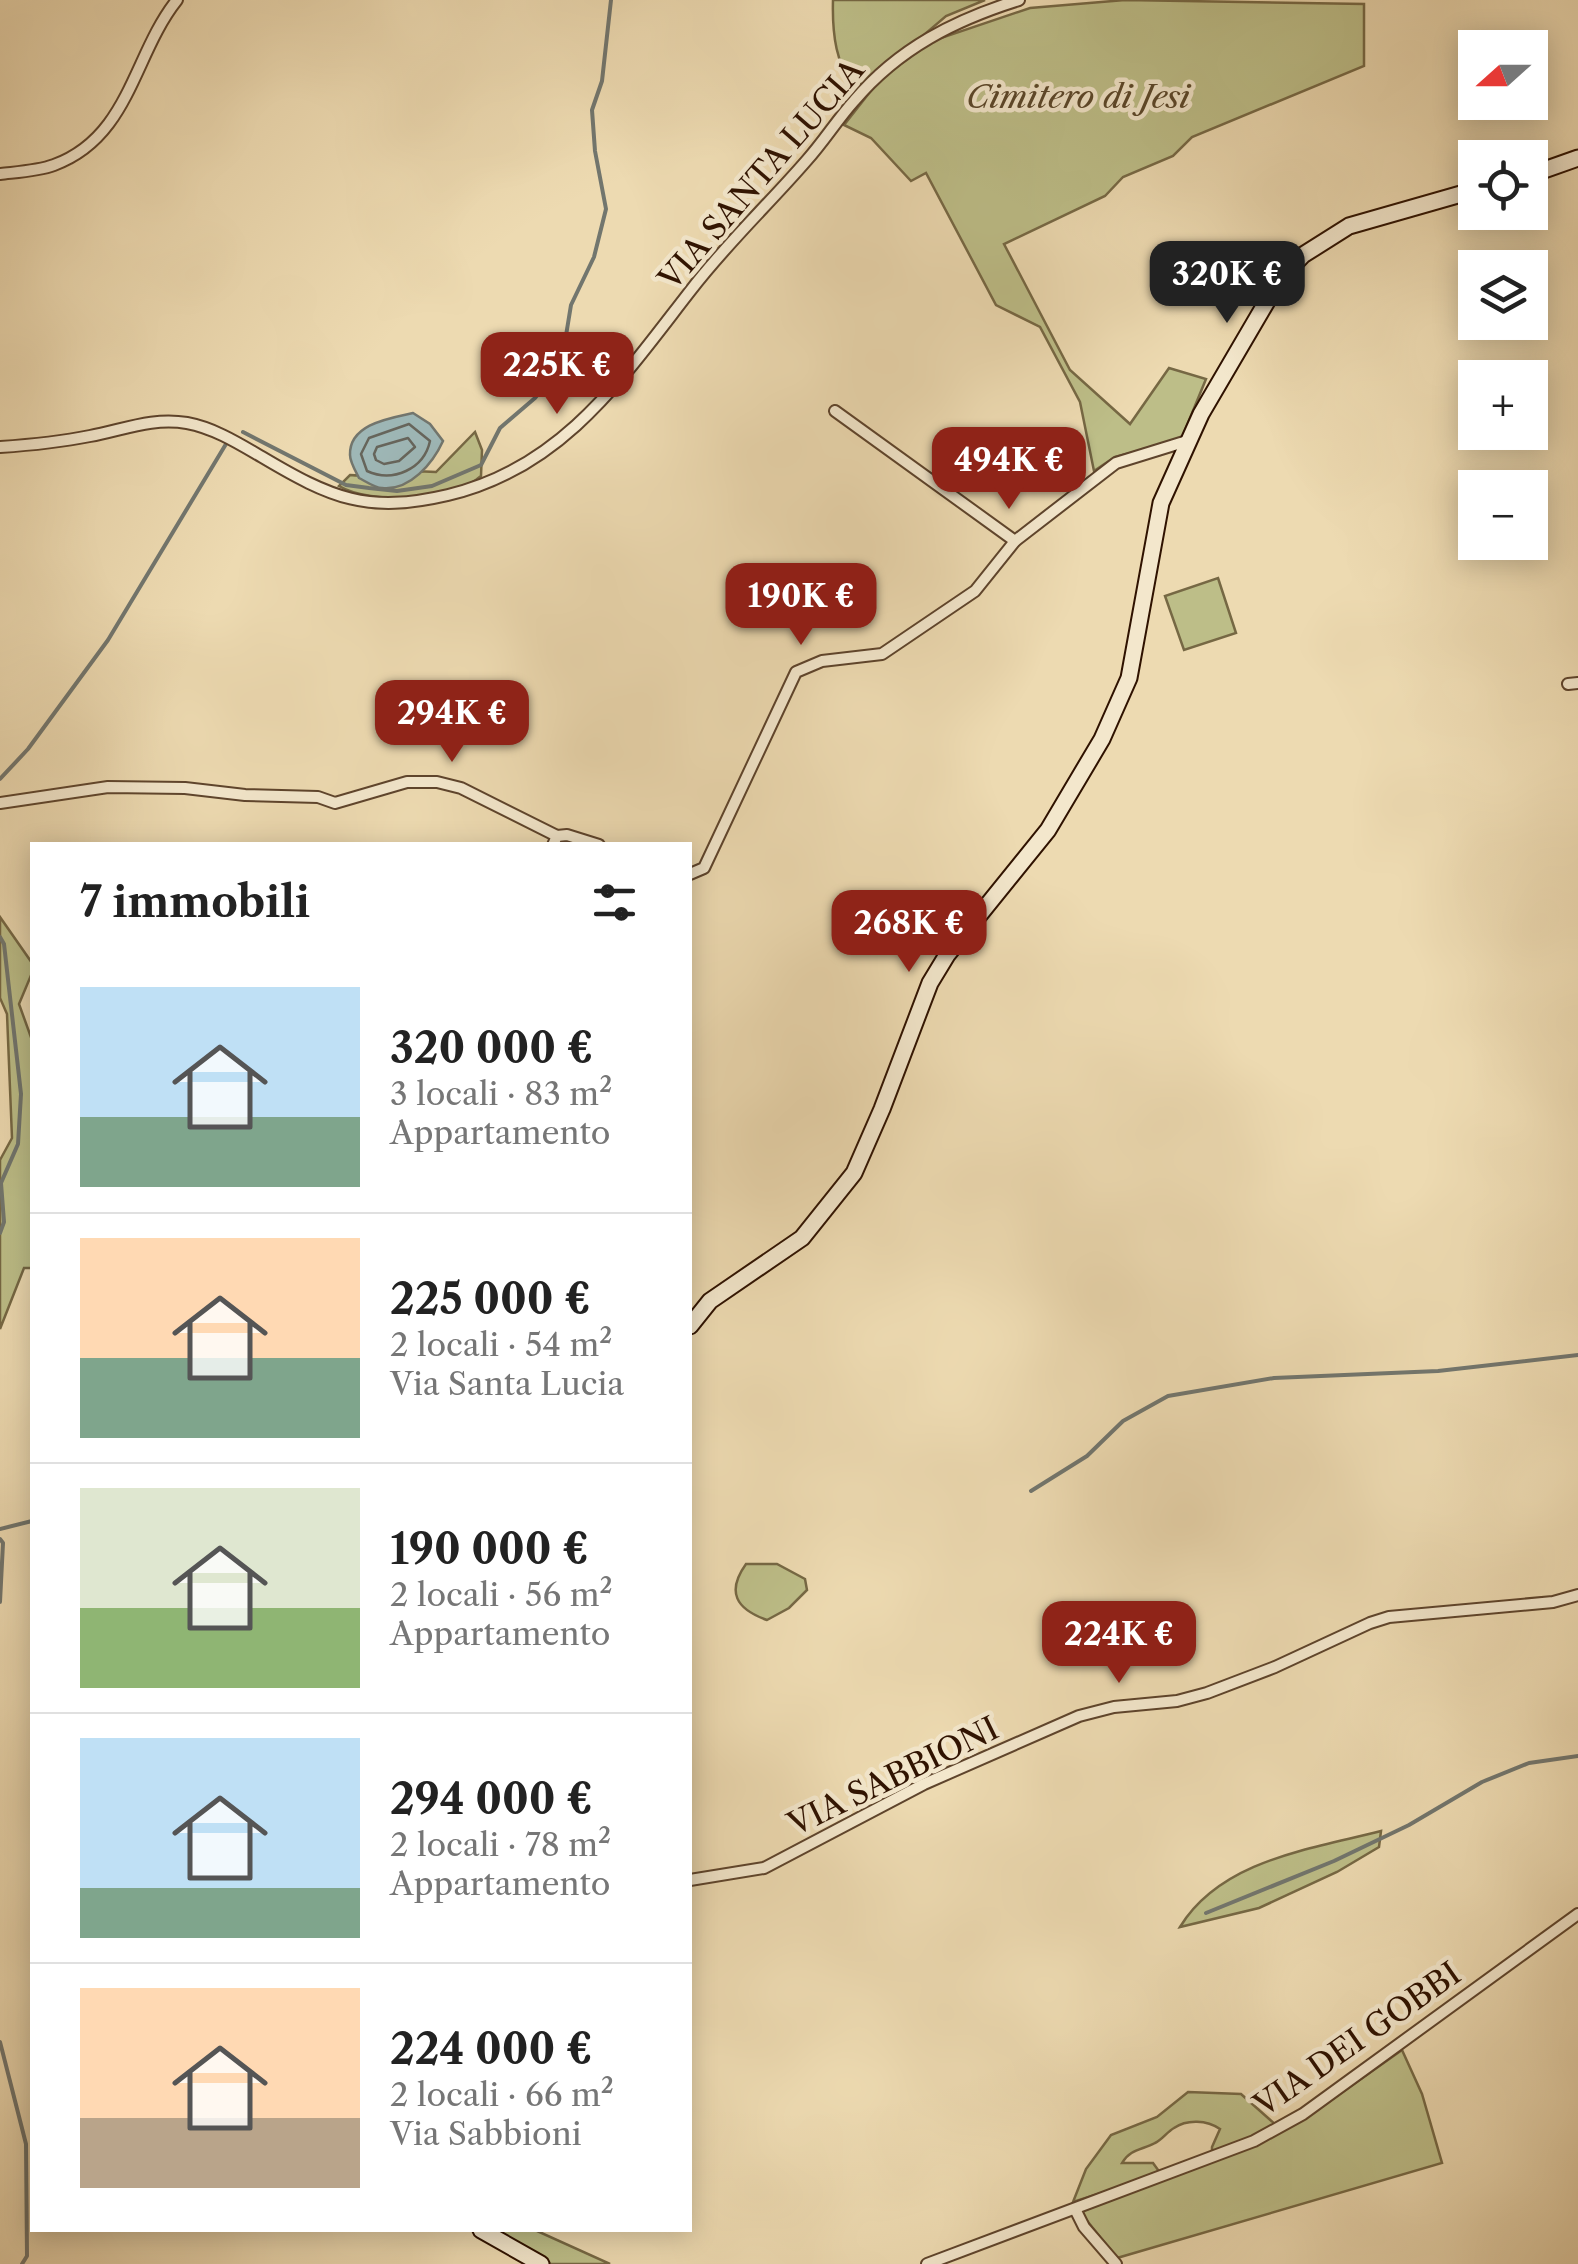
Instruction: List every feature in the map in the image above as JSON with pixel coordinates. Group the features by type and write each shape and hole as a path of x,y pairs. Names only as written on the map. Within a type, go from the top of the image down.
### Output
{"main road":[{"path":"1548,169 1578,158"},
{"path":"692,1324 710,1301 802,1238 854,1173 938,968 1048,830 1102,739 1128,678 1162,503 1187,442 1280,279 1303,254 1349,226 1458,195"},
{"path":"485,2232 542,2264"}],"street":[{"path":"0,174 52,166 75,154 104,130 128,98 161,25 177,0"},
{"name":"VIA SANTA LUCIA","path":"0,448 167,421 192,424 227,436 318,488 363,503 446,495 485,484 556,443 607,398 710,265 807,160 857,96 918,44 976,14 1019,0"},
{"path":"834,411 1015,541"},
{"path":"692,873 704,868 796,672 822,661 882,654 975,591 1015,541 1116,463 1187,442"},
{"path":"0,802 108,787 185,788 245,796 318,796 334,803 407,782 437,782 461,788 555,840 566,835 589,842"},
{"name":"VIA SABBIONI","path":"692,1880 764,1868 924,1784 1080,1716 1114,1706 1176,1701 1207,1693 1275,1667 1370,1622 1578,1596"},
{"name":"VIA DEI GOBBI","path":"927,2264 1254,2142 1303,2114 1578,1914"},
{"path":"1075,2209 1084,2227 1116,2264"}],"green space":[{"path":"833,0 985,0 946,16 856,93 837,49"},
{"name":"Cimitero di Jesi","path":"1125,0 1364,4 1364,66 1192,137 1173,156 1123,177 1105,196 1004,244 1070,370 1130,424 1169,368 1206,379 1181,440 1115,457 1094,471 1080,402 1040,327 996,305 926,173 911,181 871,138 844,125 881,78 932,41 1030,8"},
{"path":"475,432 482,450 481,476 452,491 391,498 339,486 350,475 436,472"},
{"path":"1218,578 1236,633 1184,650 1165,596"},
{"path":"0,917 30,960 30,978 19,1004 30,1034 30,1268 24,1268 0,1329 0,1160 12,1138 7,1014 0,998"},
{"path":"746,1564 777,1564 805,1579 807,1590 789,1608 767,1620 756,1616 737,1598 736,1583"},
{"path":"1381,1831 1379,1847 1337,1872 1259,1908 1180,1927 1198,1904 1243,1872 1297,1852"},
{"path":"1402,2050 1422,2094 1442,2163 1117,2258 1080,2212 1262,2142 1310,2115"},
{"path":"1188,2092 1241,2094 1276,2125 1255,2139 1212,2154 1220,2129 1197,2122 1179,2125 1158,2142 1133,2152 1122,2163 1153,2163 1161,2174 1073,2202 1086,2169 1111,2135 1157,2117"},
{"path":"493,2232 539,2232 610,2264 551,2264"}],"water":[{"path":"413,413 430,424 443,441 427,466 411,480 392,488 376,487 359,478 350,455 356,436 372,424"}],"waterway":[{"path":"243,432 346,485 397,491 432,486 481,465 500,428 535,398 561,366 571,305 594,257 606,209 592,110 602,81 611,0"},
{"path":"0,779 28,749 108,640 226,444"},
{"path":"0,937 4,944 21,1094 18,1144 1,1183 4,1222 0,1233"},
{"path":"1031,1491 1087,1456 1123,1421 1168,1396 1274,1378 1438,1371 1578,1355"},
{"path":"0,1529 30,1522"},
{"path":"0,1539 0,1602"},
{"path":"1206,1913 1334,1861 1409,1825 1482,1782 1529,1763 1578,1756"},
{"path":"0,2042 26,2144 27,2256 22,2264"}]}
